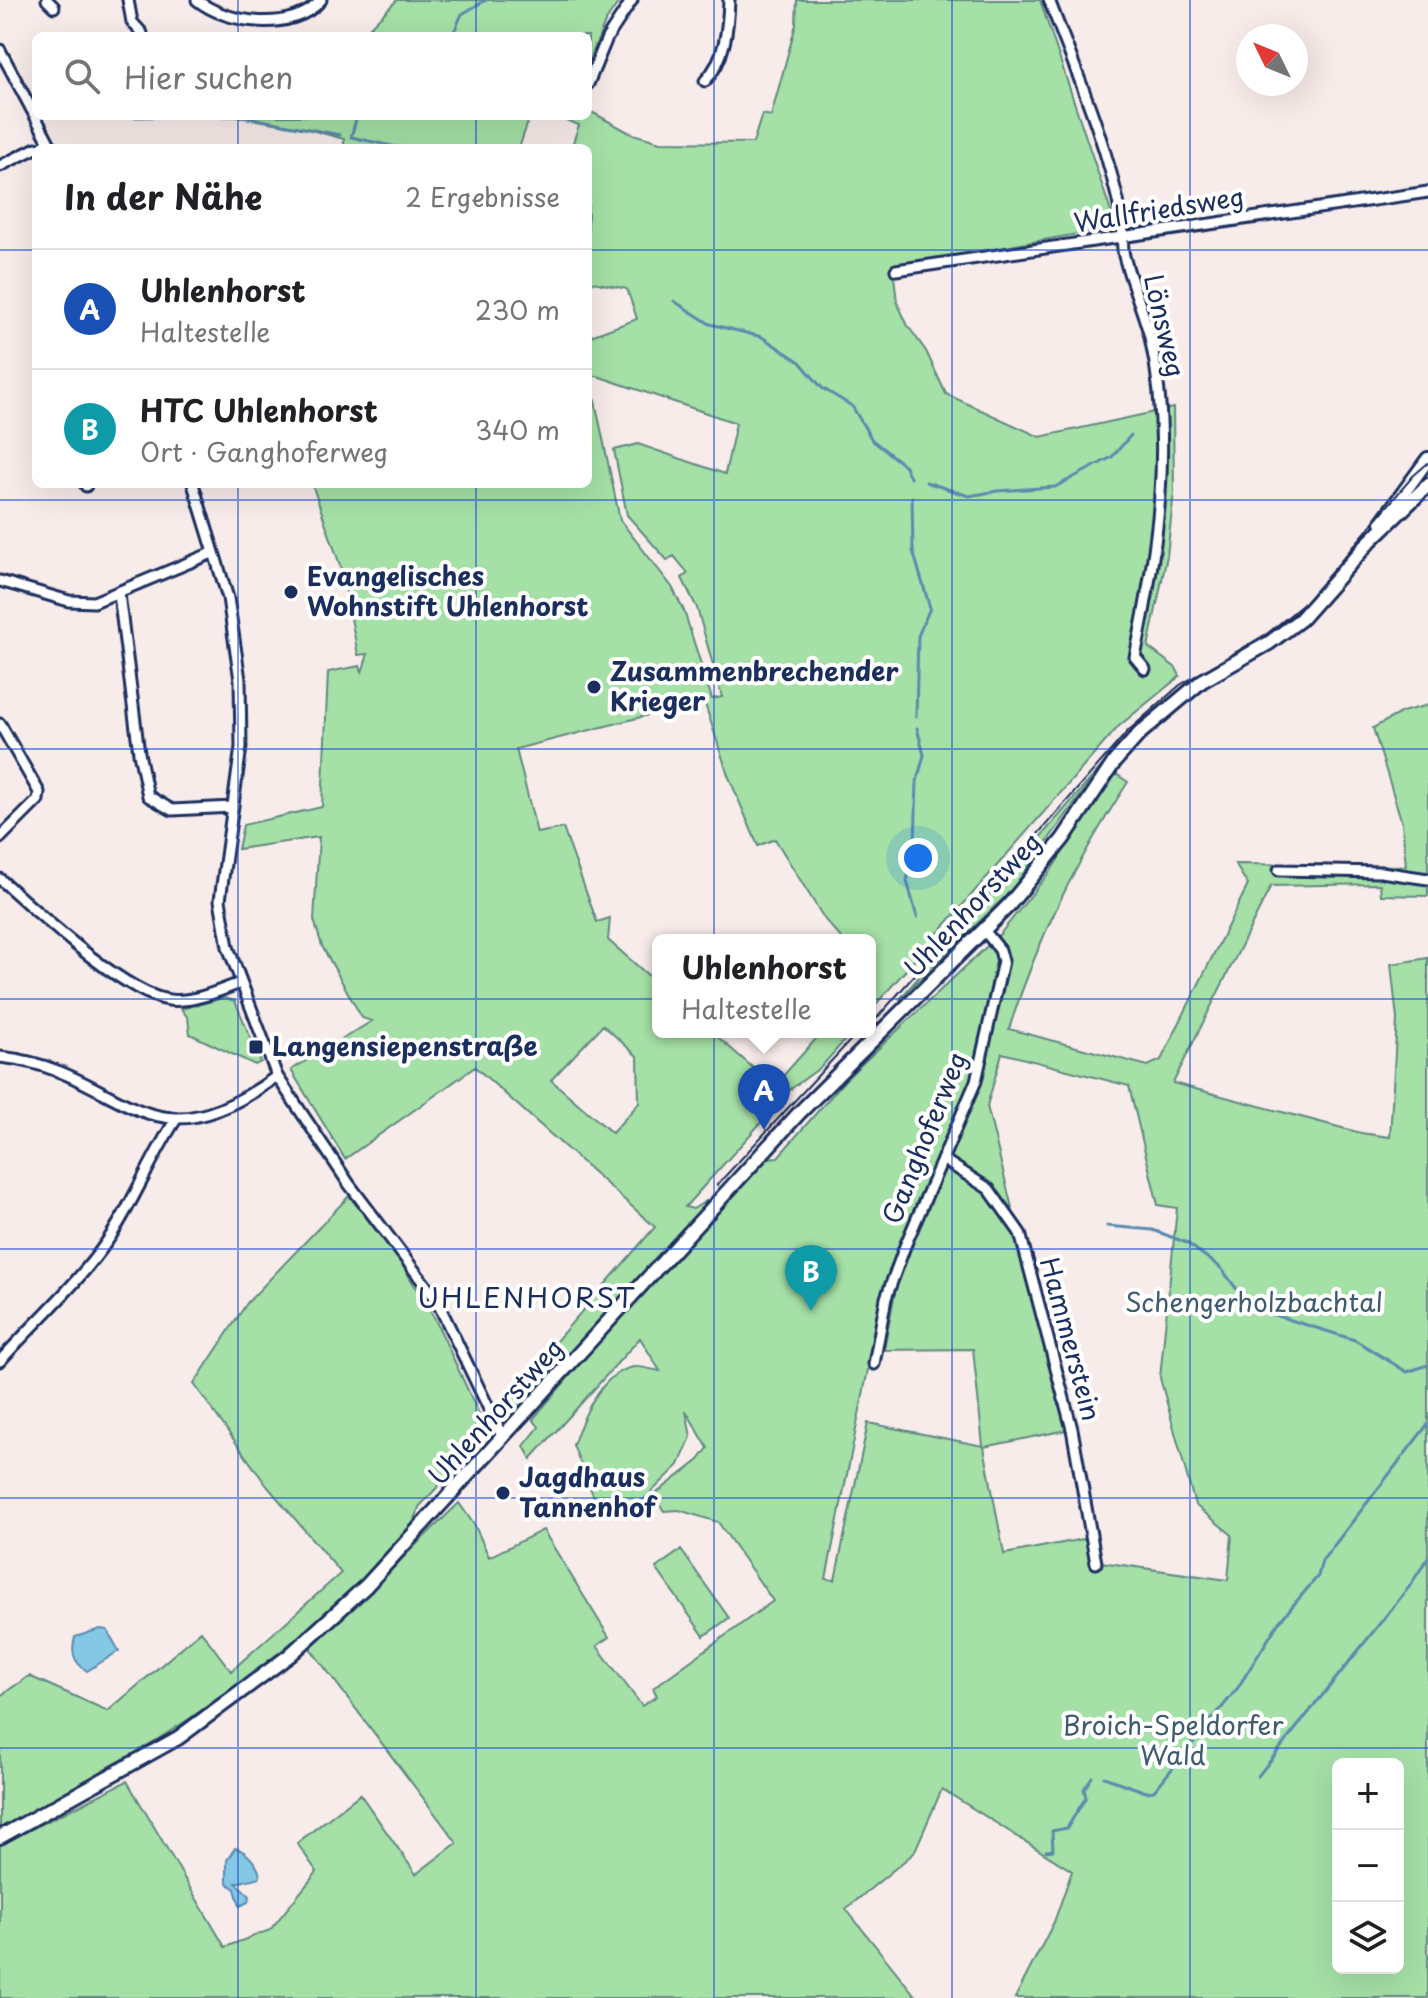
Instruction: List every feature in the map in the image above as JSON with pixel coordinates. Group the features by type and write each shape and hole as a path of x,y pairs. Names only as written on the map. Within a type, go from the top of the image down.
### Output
{"main road":[{"name":"Uhlenhorstweg","path":"876,1037 984,930 1043,865 1115,761 1140,733 1202,681 1287,630 1321,599 1370,541 1428,459"},
{"name":"Uhlenhorstweg","path":"1370,541 1428,485"},
{"name":"Uhlenhorstweg","path":"0,1837 178,1738 288,1657 366,1586 677,1243 796,1116 875,1038"}],"street":[{"path":"128,0 132,22 141,32"},
{"path":"197,0 222,15 247,21 293,15 321,0"},
{"path":"592,74 607,38 632,0"},
{"path":"705,81 716,70 724,43 729,0"},
{"name":"Lönsweg","path":"1049,0 1090,108 1124,236 1124,253 1150,336 1156,372 1162,460 1154,553 1135,657 1145,669"},
{"path":"0,50 32,111"},
{"path":"37,120 49,144"},
{"path":"0,166 32,150"},
{"name":"Wallfriedsweg","path":"896,270 1428,192"},
{"path":"194,488 228,598 240,680 241,747 220,900 228,947 277,1076 349,1184 436,1299 503,1438"},
{"path":"0,581 81,603 102,601 212,553"},
{"path":"119,594 140,762 148,796 172,810 233,807"},
{"path":"0,724 39,792 38,800 0,838"},
{"path":"1279,870 1381,872 1428,879"},
{"path":"0,879 80,946 156,997 182,1000 240,983"},
{"name":"Ganghoferweg","path":"874,1364 886,1298 980,1067 1003,961 1000,950 984,930"},
{"path":"0,1057 55,1071 148,1115 175,1121 206,1116 241,1103 277,1076"},
{"path":"0,1361 105,1245 126,1213 157,1148 175,1121"},
{"name":"Hammerstein","path":"944,1160 989,1189 1020,1233 1072,1429 1096,1563"}],"green space":[{"path":"397,0 620,0 605,22 592,54 592,32 365,32"},
{"path":"797,0 1040,0 1116,227 893,267 897,302 908,326 926,351 946,394 1040,437 1173,408 1174,492 1167,556 1148,647 1176,668 1180,676 1119,726 876,1004 876,934 838,934 825,920 775,839 758,846 728,775 704,701 516,749 537,833 563,828 597,922 610,918 608,940 652,979 652,1038 719,1038 774,1086 817,1038 847,1038 821,1067 792,1088 685,1207 693,1209 711,1198 516,1411 502,1413 497,1409 655,1227 475,1067 345,1159 291,1070 372,1021 362,1018 322,946 314,920 319,837 238,849 243,825 322,807 328,672 360,666 362,672 368,654 358,655 342,571 313,488 592,488 592,387 620,520 672,587 684,611 712,699 722,697 697,608 682,578 688,573 674,556 667,560 627,515 614,450 638,444 725,474 736,423 592,377 592,336 637,319 627,289 592,282 592,144 572,144 579,125 566,120 592,120 592,112 630,133 660,142 753,143 762,114 771,116 796,24","holes":["603,1025 638,1057 639,1103 612,1133 551,1080"]},
{"path":"257,120 529,120 520,144 344,144 344,139 296,126"},
{"name":"Broich-Speldorfer Wald","path":"1428,705 1428,896 1381,895 1380,884 1271,886 1173,1083 1361,1133 1390,1137 1397,1019 1391,964 1428,958 1428,1998 1015,1998 1054,1922 1072,1871 942,1789 914,1853 846,1909 917,1998 0,1998 0,1845 127,1781 225,1947 270,1930 317,1872 297,1843 360,1794 416,1874 457,1843 310,1648 459,1503 475,1526 489,1557 543,1530 609,1637 597,1646 642,1706 657,1696 653,1688 773,1601 718,1522 679,1510 664,1511 653,1496 699,1460 708,1448 686,1411 691,1437 679,1465 637,1506 597,1505 573,1445 594,1398 612,1378 634,1367 660,1371 640,1338 531,1459 524,1446 539,1427 533,1419 630,1305 765,1158 778,1157 846,1079 1000,934 1052,869 1113,772 1128,782 1060,901 1033,962 1009,1029 1148,1066 1161,1060 1248,885 1235,864 1406,866 1402,823 1373,728 1402,712","holes":["1002,1053 1129,1086 1158,1205 1177,1208 1160,1378 1195,1505 1232,1535 1228,1580 1094,1561 1089,1538 1004,1554 984,1447 1067,1430 1021,1250 1006,1216 1013,1212 987,1106","923,1191 932,1195 896,1287 884,1350 973,1349 983,1446 868,1423 835,1580 826,1579 883,1295"]},
{"path":"1102,766 1010,892 899,1000"},
{"path":"224,998 235,1001 261,1062 255,1065 190,1034 188,1018 181,1009"},
{"path":"349,1196 398,1258 435,1319 485,1427 481,1440 419,1507 411,1527 397,1545 281,1652 145,1747 0,1830 0,1696 29,1676 108,1711 201,1631 231,1671 341,1573 267,1486 194,1384 247,1303"},
{"path":"681,1550 729,1618 704,1636 656,1568"}],"water":[{"path":"100,1629 107,1630 119,1651 87,1671 74,1656 75,1637"},
{"path":"235,1848 252,1859 260,1877 236,1883 250,1896 248,1902 240,1906 235,1889 227,1883 227,1860"}],"waterway":[{"path":"454,32 462,14 486,0"},
{"path":"262,120 340,135"},
{"path":"356,120 351,137 382,144"},
{"path":"674,301 710,324 762,337 800,362 822,388 852,406 872,440 905,466 910,478"},
{"path":"926,482 969,496 1055,487 1112,457 1131,435"},
{"path":"912,497 913,551 930,608 918,636 916,717"},
{"path":"917,728 924,755 917,781 915,844 907,881 917,917"},
{"path":"1107,1226 1153,1230 1187,1243 1221,1268 1244,1299 1265,1312 1355,1340 1407,1372 1428,1365"},
{"path":"1104,1777 1146,1792 1154,1791 1237,1689 1279,1622 1318,1576 1322,1561 1428,1424"},
{"path":"1258,1776 1409,1587 1428,1558"},
{"path":"1046,1851 1053,1850 1052,1831 1067,1828 1086,1797 1084,1789 1092,1777"}],"tram line":[{"path":"876,1019 1128,731 1180,685 1268,633 1306,602 1413,476 1428,463"},
{"path":"717,1185 852,1038"}],"place":[{"name":"Evangelisches Wohnstift Uhlenhorst","path":"291,592"},
{"name":"Zusammenbrechender Krieger","path":"594,687"},
{"name":"Langensiepenstraße","path":"256,1047"},
{"name":"Uhlenhorst","path":"764,1130"},
{"name":"HTC Uhlenhorst","path":"811,1311"},
{"name":"Jagdhaus Tannenhof","path":"503,1493"}],"district":[{"name":"UHLENHORST","path":"527,1298"}],"park label":[{"name":"Schengerholzbachtal","path":"1254,1303"}]}
